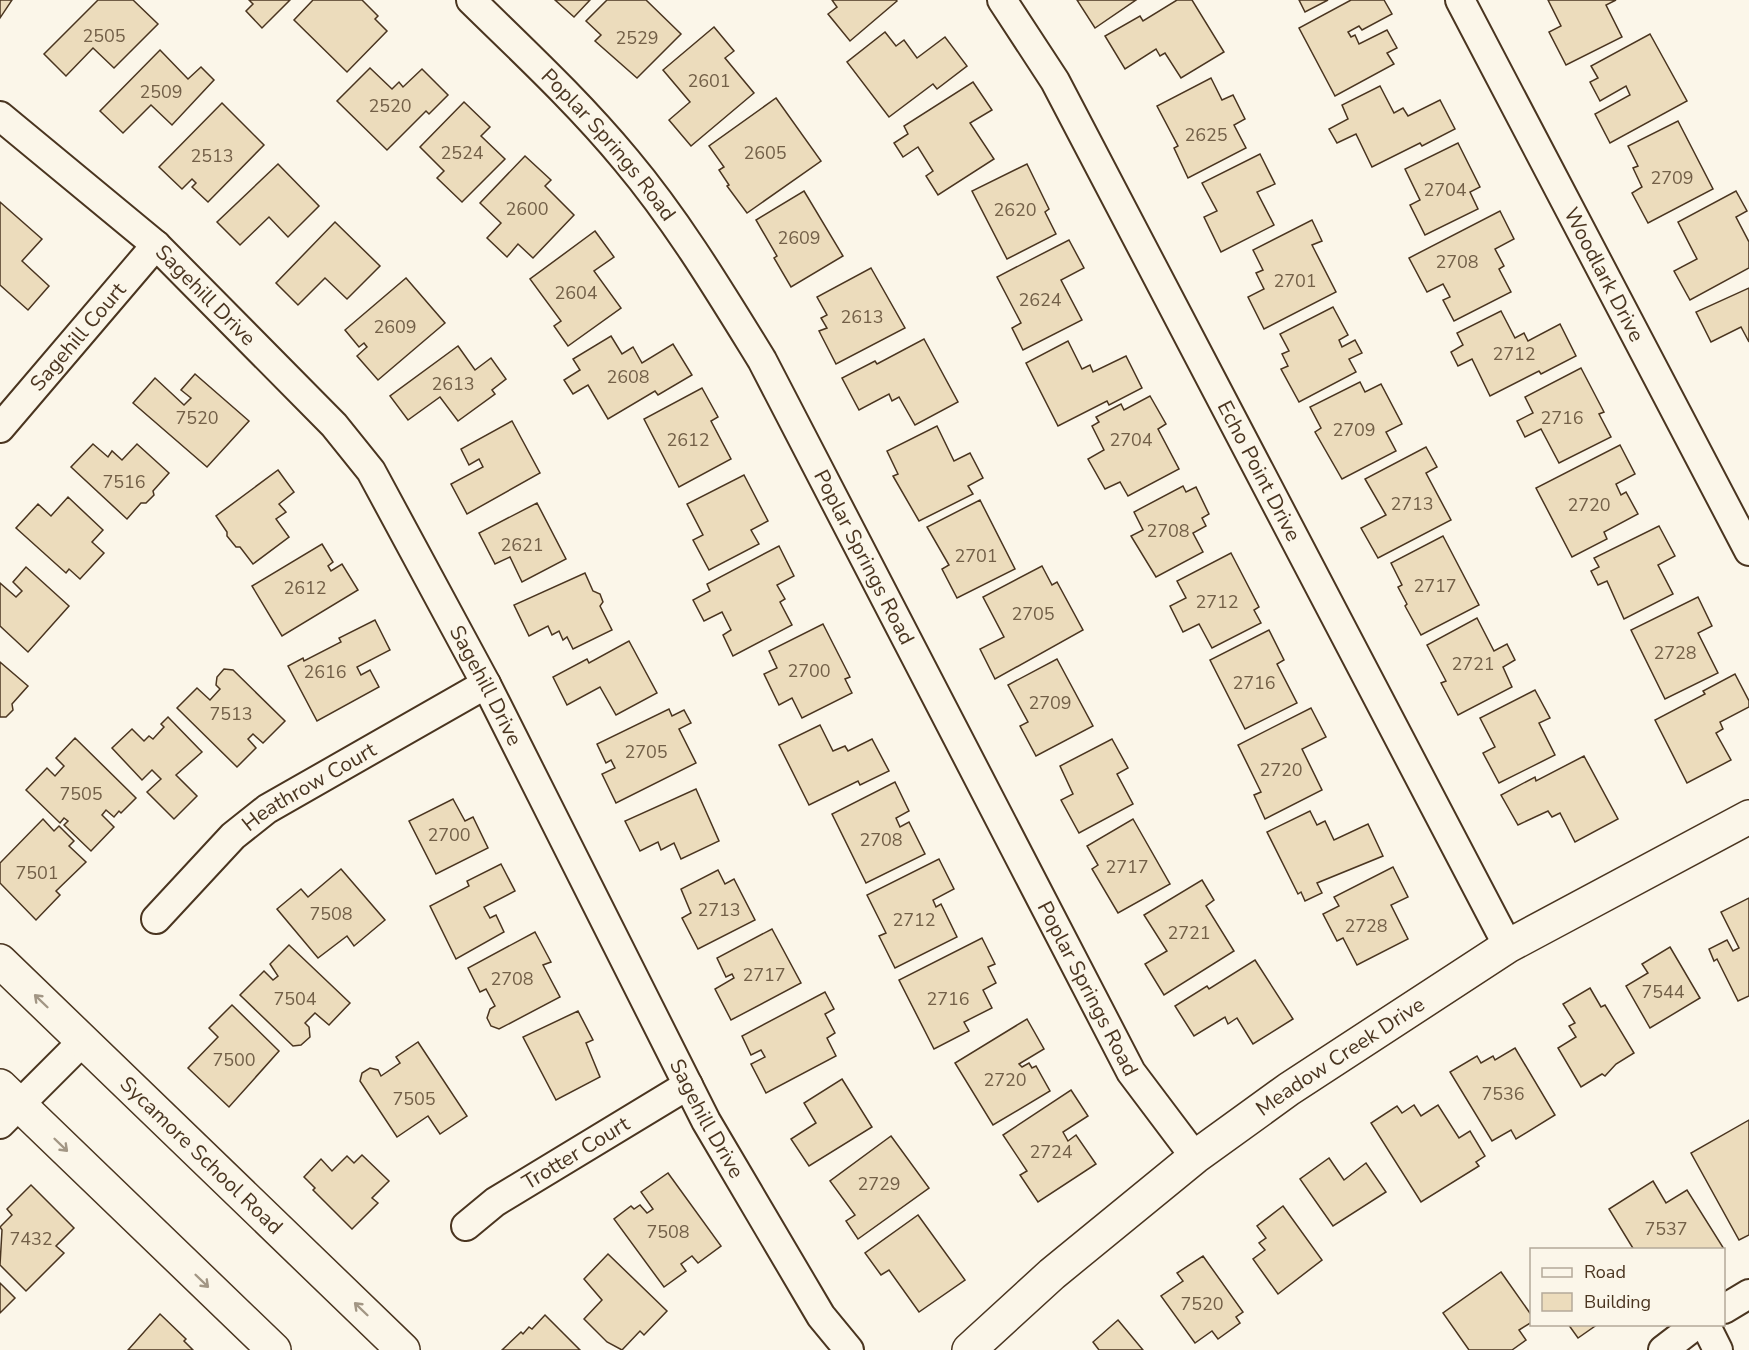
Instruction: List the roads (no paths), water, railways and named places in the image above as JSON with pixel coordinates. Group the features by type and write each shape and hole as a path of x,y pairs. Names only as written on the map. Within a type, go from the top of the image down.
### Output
{"street":[{"name":"Poplar Springs Road","path":"471,0 568,93 628,162 702,264 762,360 1131,1071 1195,1156"},
{"name":"Echo Point Drive","path":"1002,0 1055,81 1508,946"},
{"name":"Woodlark Drive","path":"1460,0 1749,551"},
{"name":"Sagehill Drive","path":"0,116 156,245 334,424 371,471 486,684 688,1085 821,1316 849,1350"},
{"name":"Sagehill Court","path":"0,428 156,245"},
{"name":"Heathrow Court","path":"156,919 233,836 267,809 486,684"},
{"name":"Meadow Creek Drive","path":"969,1350 1052,1274 1195,1156 1289,1089 1508,946 1749,817"},
{"name":"Sycamore School Road","path":"0,961 403,1350"},
{"path":"83,1041 6,1105 274,1350"},
{"name":"Trotter Court","path":"465,1226 495,1202 688,1085"},
{"path":"1725,1307 1749,1294"},
{"path":"1663,1350 1694,1326"},
{"path":"1706,1326 1719,1350"}]}
